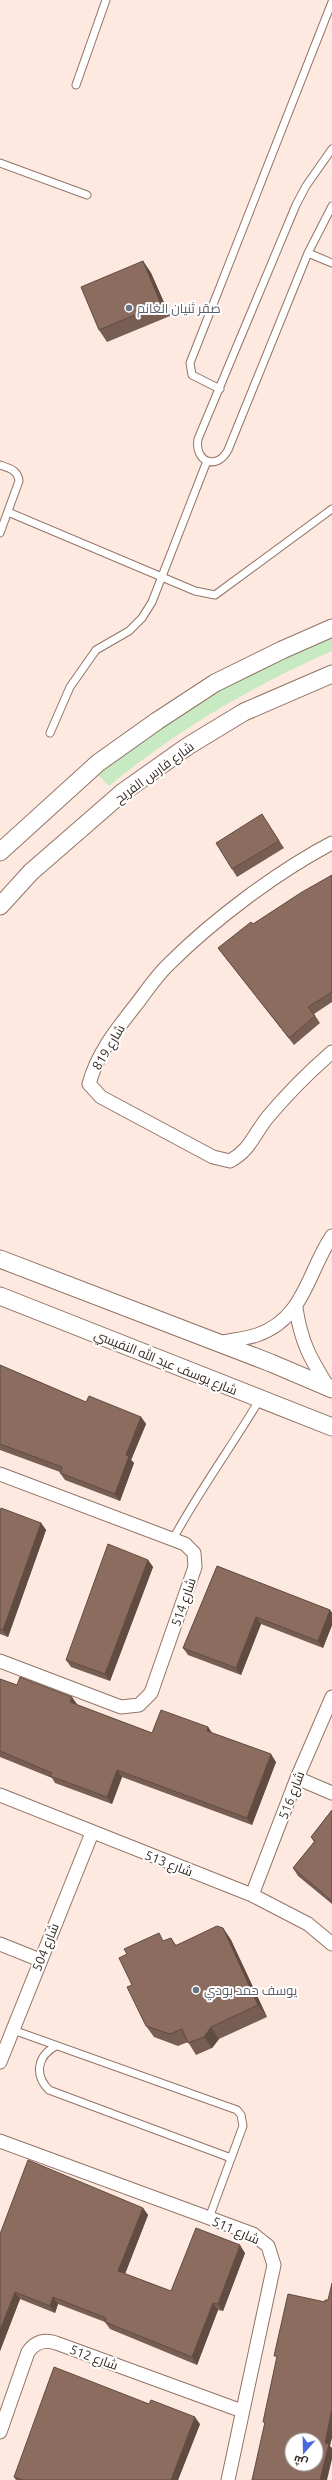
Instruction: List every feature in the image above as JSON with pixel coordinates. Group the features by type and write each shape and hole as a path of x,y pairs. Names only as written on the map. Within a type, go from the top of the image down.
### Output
{"street":[{"path":"0,852 98,763 156,721 215,683 282,650 332,628"},
{"name":"شارع فارس الفريح","path":"0,906 31,872 123,792 176,755 244,712 332,674"},
{"name":"شارع 819","path":"332,843 302,859 223,917 169,964 119,1026 94,1064 89,1084 101,1098 213,1157 230,1162 243,1154 267,1119 310,1070 332,1052"},
{"path":"218,1343 256,1335 280,1323 296,1308 332,1236"},
{"path":"0,1259 330,1388"},
{"name":"شارع يوسف عبد الله النفيسي","path":"0,1296 332,1427"},
{"path":"296,1308 299,1334 310,1357 330,1388"},
{"name":"شارع 514","path":"0,1474 185,1544 194,1553 195,1567 151,1693 139,1705 120,1707 0,1661"},
{"name":"شارع 516","path":"252,1895 297,1778 332,1697"},
{"path":"297,1778 332,1792"},
{"name":"شارع 513","path":"0,1794 92,1833 252,1895 308,1924 332,1944"},
{"name":"شارع 504","path":"0,2062 92,1833"},
{"path":"0,1944 40,1960"},
{"name":"شارع 511","path":"0,2140 259,2237 268,2246 273,2258 228,2480"},
{"name":"شارع 512","path":"0,2432 28,2352 36,2344 42,2341 56,2343 242,2411"}],"lane":[{"path":"76,85 106,0"},
{"path":"220,389 192,376 190,363 332,2"},
{"path":"332,149 314,174 296,204 198,439 197,448 200,456 207,461 216,462 224,458 228,450 308,254 332,206"},
{"path":"0,163 87,195"},
{"path":"308,254 332,263"},
{"path":"50,733 70,687 82,667 96,650 129,631 142,618 152,602 207,461"},
{"path":"0,465 19,475 18,486 0,533"},
{"path":"8,512 161,576 206,594 215,595 332,510"},
{"path":"173,1539 200,1492 260,1399"},
{"path":"12,2030 237,2110 241,2115 243,2126 209,2218"},
{"path":"56,2046 44,2055 40,2062 40,2078 49,2090 231,2158"}],"green space":[{"path":"332,631 332,651 244,694 161,746 109,786 96,773 181,710"}],"building":[{"name":"صقر ثنيان الغانم","path":"143,261 161,304 99,330 81,287"},
{"path":"262,814 279,841 232,869 216,843"},
{"path":"332,875 332,992 308,1007 315,1016 289,1038 218,948 251,922 253,924 302,892"},
{"path":"0,1365 86,1402 89,1396 141,1417 126,1455 129,1456 115,1494 60,1473 62,1467 0,1444"},
{"path":"1,1508 41,1523 3,1630 0,1629"},
{"path":"108,1544 148,1560 105,1674 66,1660"},
{"path":"217,1566 330,1610 318,1641 256,1617 236,1668 183,1648"},
{"path":"20,1677 72,1697 70,1702 152,1733 161,1710 208,1727 207,1731 271,1754 247,1818 117,1770 107,1797 50,1776 52,1773 0,1751 0,1679 17,1685"},
{"path":"332,1810 332,1901 293,1868 315,1841 311,1837"},
{"name":"يوسف حمد بودي","path":"217,1926 223,1928 258,2005 211,2027 204,2037 188,2043 182,2029 170,2034 146,2026 127,1987 132,1985 119,1958 127,1954 124,1949 159,1933 163,1941 171,1938 175,1946"},
{"path":"28,2160 143,2208 118,2271 171,2291 196,2228 240,2245 218,2304 213,2303 192,2357 105,2322 106,2318 53,2297 50,2306 15,2292 0,2330 0,2234"},
{"path":"332,2283 332,2408 325,2443 329,2444 324,2464 324,2432 284,2432 284,2472 322,2472 320,2480 252,2480 265,2422 263,2422 277,2356 274,2356 288,2294 325,2302 325,2300 328,2300"},
{"path":"54,2367 149,2404 151,2400 195,2417 171,2480 23,2480 14,2477"}],"place":[{"name":"صقر ثنيان الغانم","path":"129,308"},
{"name":"يوسف حمد بودي","path":"196,1990"}]}
